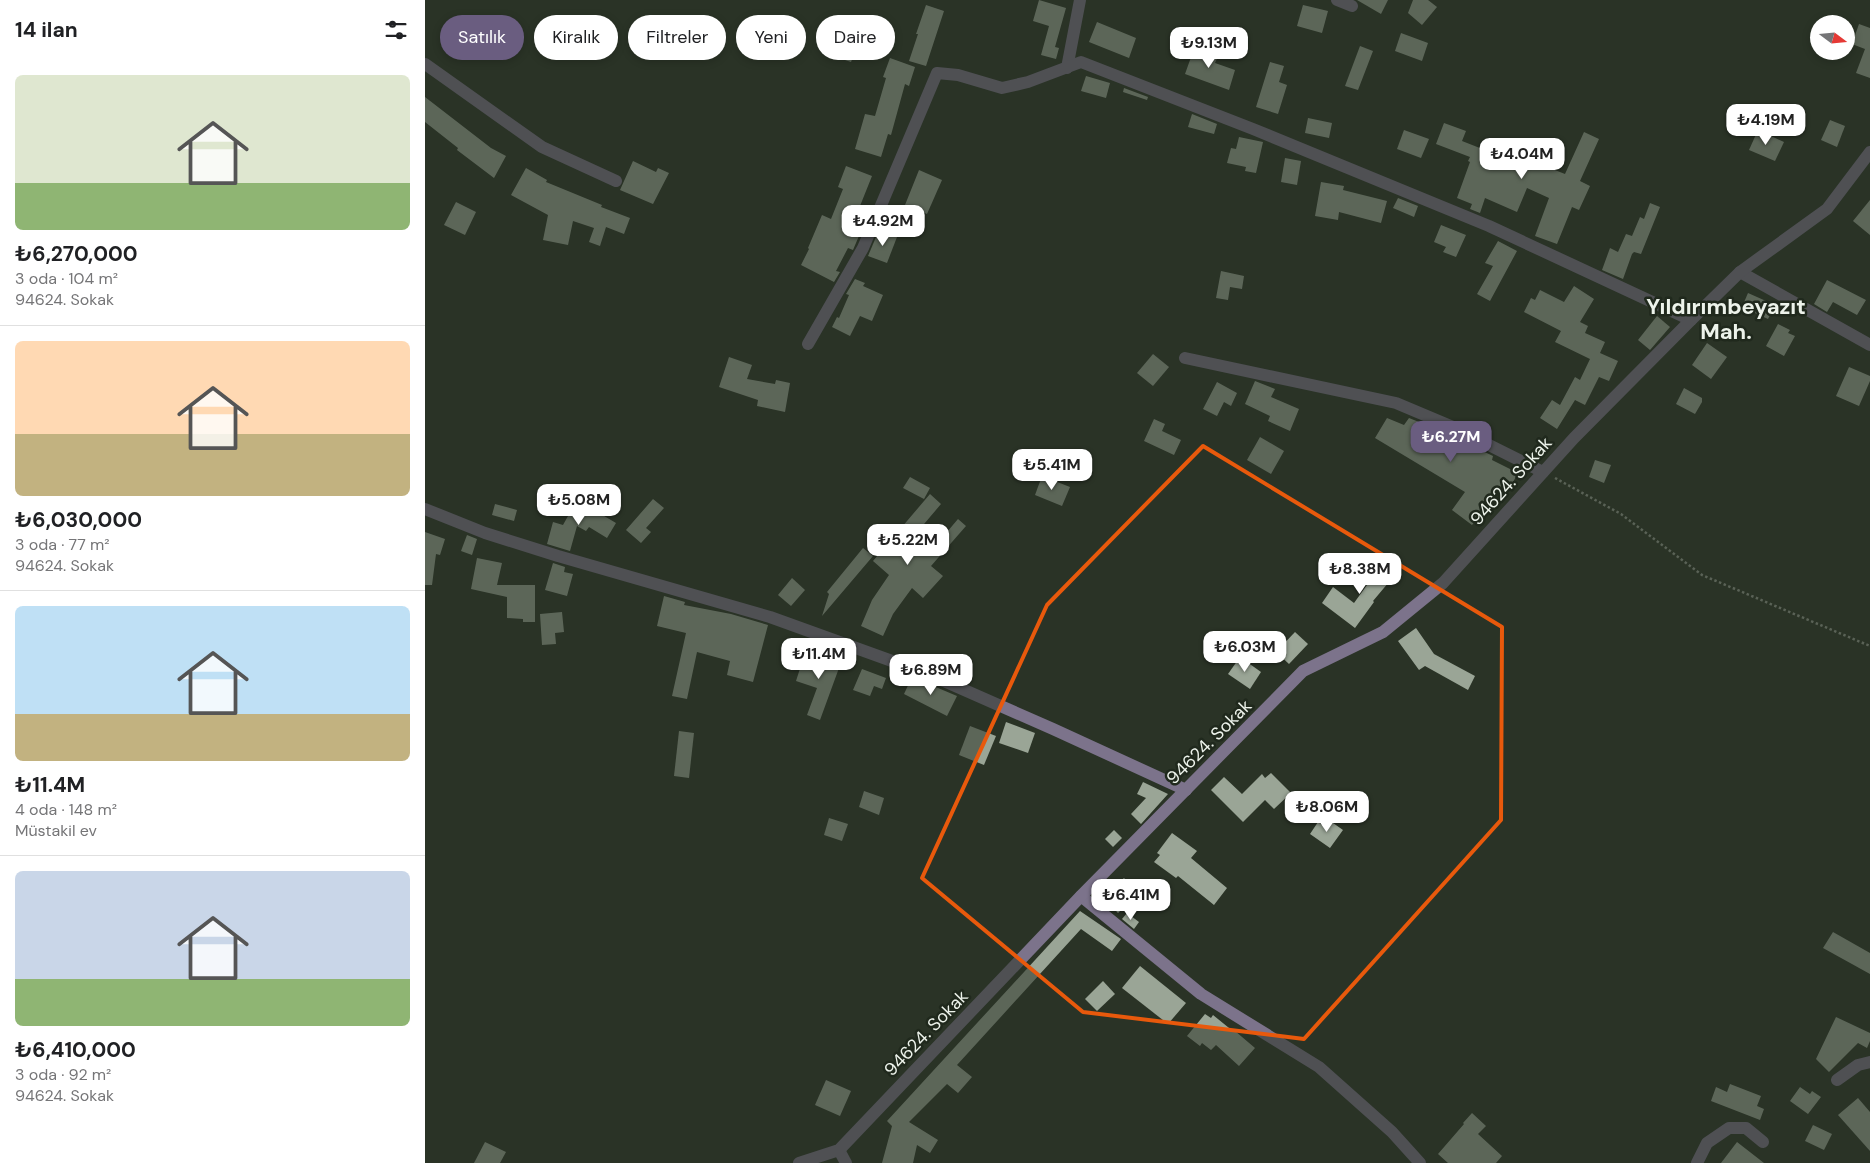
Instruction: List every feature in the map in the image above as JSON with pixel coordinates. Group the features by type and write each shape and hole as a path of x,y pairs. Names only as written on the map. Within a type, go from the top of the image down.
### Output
{"street":[{"path":"1067,68 1080,0"},
{"path":"1337,0 1352,6"},
{"path":"809,344 863,248 937,73 958,75 1002,88 1028,82 1081,62 1253,129 1489,226 1691,320"},
{"path":"425,64 542,147 616,181"},
{"name":"94624. Sokak","path":"799,1163 839,1150 1081,896 1303,671 1383,632 1443,583 1574,438 1740,272 1827,209 1870,152"},
{"path":"1740,272 1870,345"},
{"path":"1185,358 1396,404 1453,427 1543,472"},
{"path":"425,510 485,533 558,556 770,617 919,671 1053,729 1186,790"},
{"path":"1081,896 1201,994 1319,1067 1392,1132 1420,1163"},
{"path":"1837,1080 1858,1065 1870,1062"},
{"path":"1697,1163 1707,1143 1729,1128 1746,1128 1763,1142"},
{"path":"839,1150 845,1163"}],"path":[{"path":"1543,472 1621,514 1702,575 1870,646"}],"highlighted area":[{"path":"1203,446 1502,627 1501,820 1304,1039 1083,1012 922,878 1047,605"}],"building":[{"path":"1039,0 1066,8 1055,47 1059,48 1056,59 1041,55 1049,26 1033,21"},
{"path":"1357,0 1388,0 1381,14"},
{"path":"1413,0 1428,0 1437,7 1422,25 1408,13"},
{"path":"926,5 944,11 926,66 909,61"},
{"path":"1303,5 1328,11 1322,33 1297,26"},
{"path":"1097,22 1136,38 1129,58 1089,42"},
{"path":"1859,24 1870,28 1870,78 1856,73 1865,49 1855,45 1855,35"},
{"path":"1401,33 1428,43 1422,61 1395,51"},
{"path":"1195,46 1219,54 1215,63 1235,70 1229,90 1185,74"},
{"path":"1360,46 1373,51 1358,90 1345,86"},
{"path":"889,60 895,60 915,67 909,86 905,84 891,135 888,134 881,157 855,149 865,114 875,116 886,78 883,77"},
{"path":"1270,62 1284,66 1279,82 1287,85 1278,114 1256,107"},
{"path":"1086,76 1110,83 1106,98 1081,91"},
{"path":"1124,88 1148,97 1147,100 1123,92"},
{"path":"425,97 491,148 506,156 494,178 457,150 458,148 425,122"},
{"path":"1192,114 1217,124 1214,134 1188,127"},
{"path":"1308,118 1332,123 1329,138 1305,133"},
{"path":"1830,120 1845,126 1837,147 1821,140"},
{"path":"1444,123 1466,131 1462,141 1490,152 1492,147 1512,154 1515,148 1544,160 1542,165 1565,174 1584,132 1599,139 1580,181 1590,186 1579,210 1572,207 1557,244 1535,236 1549,198 1527,188 1517,212 1485,198 1480,213 1470,209 1472,204 1457,198 1470,162 1468,161 1470,157 1436,144"},
{"path":"1404,130 1429,139 1421,158 1397,149"},
{"path":"1758,130 1784,142 1775,161 1749,150"},
{"path":"1239,137 1263,142 1256,173 1245,171 1246,167 1227,163 1231,148 1236,149"},
{"path":"1285,158 1301,161 1297,185 1281,182"},
{"path":"633,161 656,172 658,168 669,173 653,204 620,190"},
{"path":"846,166 872,176 860,206 863,207 858,222 864,224 853,250 848,248 836,271 840,272 834,282 801,265 822,215 831,219 843,189 838,187"},
{"path":"526,168 547,180 546,182 630,218 624,234 606,227 600,246 589,242 594,228 573,221 568,245 543,240 548,215 511,195"},
{"path":"919,170 942,180 927,214 905,205"},
{"path":"1321,182 1344,186 1343,190 1387,201 1381,223 1339,212 1338,220 1315,216"},
{"path":"1398,198 1418,206 1414,217 1393,208"},
{"path":"1870,200 1870,235 1853,221"},
{"path":"456,202 476,212 465,235 444,225"},
{"path":"1650,203 1660,207 1641,254 1634,252 1632,254 1623,279 1602,270 1610,248 1618,252 1626,234 1632,236 1640,217 1644,219"},
{"path":"1441,225 1466,235 1456,257 1443,252 1446,247 1434,242"},
{"path":"879,230 897,237 887,263 868,256"},
{"path":"1498,241 1517,251 1490,301 1477,294 1493,266 1485,263"},
{"path":"1221,271 1244,276 1242,289 1230,287 1228,300 1216,298"},
{"path":"855,279 865,283 863,286 883,295 872,321 860,316 850,336 832,327 837,317 839,318 849,295 846,294"},
{"path":"1827,280 1866,300 1857,315 1833,302 1827,312 1814,304"},
{"path":"1574,286 1594,299 1580,322 1588,326 1585,333 1605,342 1600,353 1618,361 1609,381 1599,377 1585,405 1575,400 1557,429 1540,418 1552,400 1560,405 1575,377 1580,380 1590,359 1555,342 1561,331 1524,312 1531,298 1535,300 1540,290 1564,302"},
{"path":"1748,293 1775,305 1768,319 1742,307"},
{"path":"1657,316 1670,327 1650,350 1638,340"},
{"path":"1778,324 1790,330 1788,333 1795,336 1784,356 1766,346"},
{"path":"1707,343 1727,357 1711,379 1692,365"},
{"path":"1153,354 1169,367 1153,386 1137,373"},
{"path":"729,357 752,365 747,379 775,384 776,380 790,383 785,412 757,406 758,400 719,387"},
{"path":"1849,367 1870,376 1870,381 1859,406 1836,396"},
{"path":"1255,381 1275,389 1271,397 1299,409 1290,431 1268,421 1270,416 1245,404"},
{"path":"1217,382 1237,393 1231,406 1224,402 1217,416 1203,409"},
{"path":"1684,388 1702,398 1702,402 1695,414 1676,404"},
{"path":"1387,418 1404,425 1409,418 1434,428 1493,456 1492,460 1518,473 1507,493 1499,489 1472,525 1452,510 1465,492 1375,438"},
{"path":"1154,419 1165,424 1162,431 1181,440 1174,455 1144,441"},
{"path":"1260,437 1284,451 1271,474 1247,460"},
{"path":"1595,460 1611,465 1604,483 1589,477"},
{"path":"1042,476 1070,487 1062,506 1035,495"},
{"path":"910,477 930,488 924,499 903,488"},
{"path":"930,494 941,504 919,530 936,545 958,519 966,526 931,566 943,576 923,598 912,588 893,614 883,636 861,626 872,600 889,575 873,561"},
{"path":"653,499 664,508 646,528 651,532 641,543 626,530"},
{"path":"577,500 616,523 607,538 589,527 586,531 577,526 570,551 547,544 553,522 563,525"},
{"path":"495,504 517,510 514,521 492,515"},
{"path":"425,532 445,539 440,555 436,554 432,585 425,585"},
{"path":"467,535 477,539 472,555 461,551"},
{"path":"863,548 873,556 822,616 829,594 827,592"},
{"path":"477,558 502,563 497,585 535,585 535,622 523,622 523,619 507,618 507,597 471,589"},
{"path":"1375,560 1394,576 1373,601 1355,628 1322,603 1333,587 1354,603 1367,585 1359,578"},
{"path":"553,563 565,567 564,572 573,574 567,596 545,590"},
{"path":"792,578 805,590 791,606 778,595"},
{"path":"664,596 685,602 684,605 731,614 768,625 753,682 727,675 730,661 697,652 687,699 672,696 686,633 657,626"},
{"path":"562,612 564,632 555,633 556,644 542,645 540,614"},
{"path":"1416,628 1434,654 1475,676 1468,690 1425,666 1419,670 1398,641"},
{"path":"1295,632 1308,644 1289,664 1276,652"},
{"path":"805,653 830,661 833,653 843,657 820,720 807,715 817,688 796,681"},
{"path":"1240,657 1261,672 1250,689 1228,674"},
{"path":"862,669 886,678 882,689 874,686 870,696 853,690"},
{"path":"912,677 957,696 947,716 904,694"},
{"path":"1006,722 1035,733 1028,753 999,743"},
{"path":"970,726 996,736 984,765 959,755"},
{"path":"679,731 694,733 689,778 674,776"},
{"path":"1271,773 1291,793 1274,809 1265,800 1243,822 1211,790 1224,777 1242,794 1262,774 1265,778"},
{"path":"1143,782 1168,794 1141,824 1131,814 1146,798 1137,794"},
{"path":"864,791 884,798 879,815 859,807"},
{"path":"829,818 848,824 842,841 824,835"},
{"path":"1326,818 1343,830 1330,848 1310,834 1318,822 1322,825"},
{"path":"1114,830 1122,838 1113,847 1105,839"},
{"path":"1172,833 1197,851 1191,858 1227,888 1214,905 1178,876 1176,878 1154,862 1160,855 1157,853"},
{"path":"1124,878 1138,893 1118,913 1103,897"},
{"path":"1080,911 1121,939 1112,951 1081,929 957,1065 972,1077 958,1093 947,1084 909,1122 938,1140 930,1153 917,1145 913,1163 882,1163 892,1126 887,1121"},
{"path":"1127,913 1139,922 1134,929 1122,919"},
{"path":"1833,932 1870,953 1870,974 1823,948"},
{"path":"1140,966 1186,1003 1168,1024 1122,988"},
{"path":"1103,981 1115,994 1097,1011 1085,999"},
{"path":"1205,1014 1211,1018 1213,1015 1255,1048 1239,1066 1216,1045 1211,1050 1202,1043 1200,1046 1187,1036"},
{"path":"1836,1017 1870,1033 1870,1041 1867,1048 1858,1043 1829,1072 1816,1059"},
{"path":"826,1080 851,1091 840,1116 815,1105"},
{"path":"1730,1084 1761,1096 1757,1106 1764,1109 1760,1120 1711,1101 1716,1087 1727,1092"},
{"path":"1800,1087 1810,1094 1812,1091 1821,1097 1808,1114 1790,1101"},
{"path":"1858,1098 1870,1112 1870,1151 1838,1115"},
{"path":"1472,1113 1486,1126 1478,1134 1502,1156 1496,1163 1448,1163 1438,1154"},
{"path":"1813,1125 1832,1134 1824,1150 1805,1141"},
{"path":"485,1142 506,1152 500,1163 474,1163"},
{"path":"1737,1142 1764,1163 1721,1163"}],"district":[{"name":"Yıldırımbeyazıt Mah.","path":"1726,318"}]}
